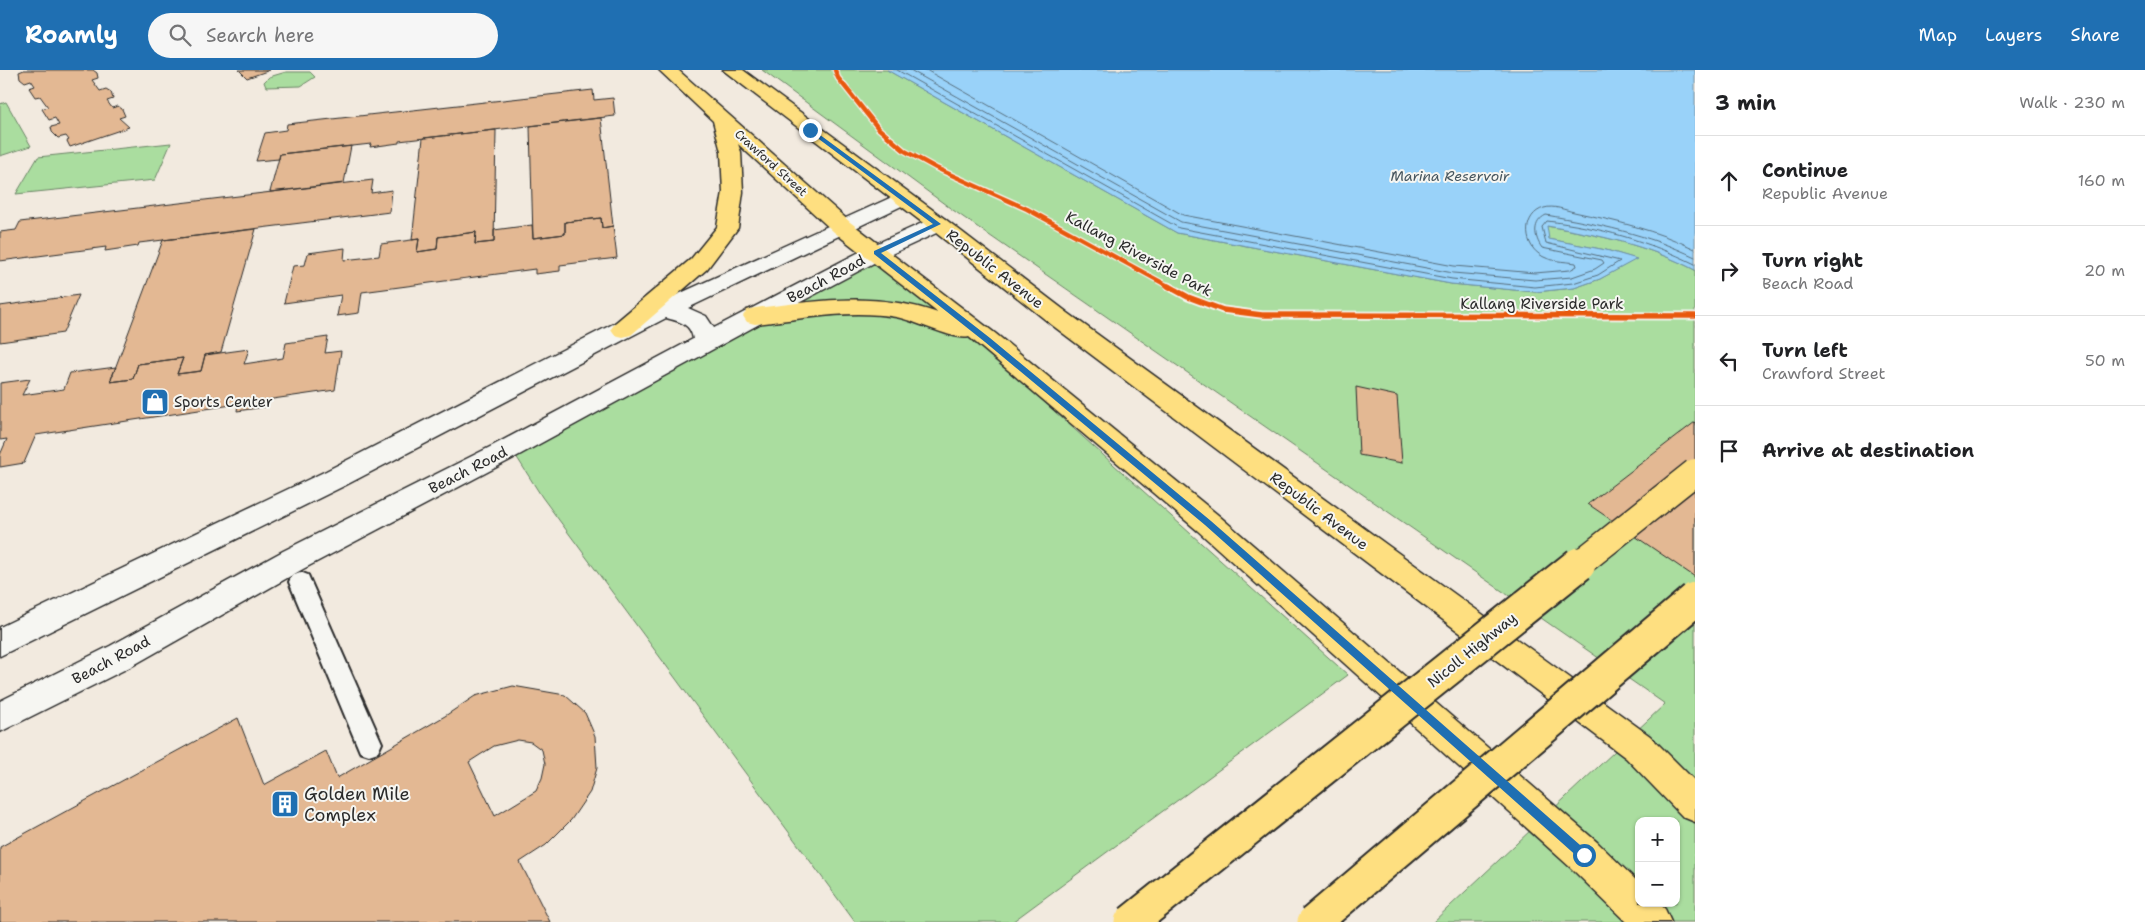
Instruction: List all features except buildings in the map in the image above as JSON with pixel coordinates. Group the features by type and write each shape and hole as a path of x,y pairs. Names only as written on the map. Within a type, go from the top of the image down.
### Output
{"main road":[{"name":"Crawford Street","path":"668,70 842,227 877,252"},
{"path":"732,70 938,224"},
{"path":"623,329 699,264 727,228 733,192 731,152 722,119"},
{"path":"0,642 336,478 623,329 903,198"},
{"name":"Beach Road","path":"0,717 121,656 293,560 501,453 755,316 877,252 938,224"},
{"name":"Republic Avenue","path":"938,224 1068,325 1638,748 1695,805"},
{"path":"877,252 988,340 1208,523 1584,855 1652,922"},
{"path":"755,316 850,306 885,308 919,314 988,340"},
{"path":"663,310 696,320 704,330 706,343"},
{"name":"Nicoll Highway","path":"1131,922 1695,472"},
{"path":"1314,922 1695,598"}],"lane":[{"path":"300,582 370,743"}],"green space":[{"path":"762,70 887,70 1177,233 1451,284 1535,292 1574,288 1600,279 1636,259 1606,250 1548,239 1546,226 1585,233 1641,247 1695,270 1695,922 1433,922 1665,704 950,208"},
{"path":"286,72 310,72 315,77 301,86 266,87 264,82 269,77"},
{"path":"6,102 31,146 0,156 0,104"},
{"path":"171,143 155,180 16,194 38,157"},
{"path":"877,252 1348,675 1012,922 855,922 542,497 511,448"}],"water":[{"name":"Marina Reservoir","path":"887,70 1695,70 1695,270 1641,247 1547,226 1549,239 1606,250 1637,259 1600,279 1574,288 1535,292 1451,284 1177,233"}],"cycle path":[{"name":"Kallang Riverside Park","path":"835,70 838,78 878,128 905,151 936,168 1027,209 1188,297 1223,310 1262,315 1695,316"}],"place":[{"name":"Sports Center","path":"155,402"},
{"name":"Golden Mile Complex","path":"285,804"}],"route":[{"path":"810,130 938,224 877,252 988,340 1208,523 1584,855"}]}
